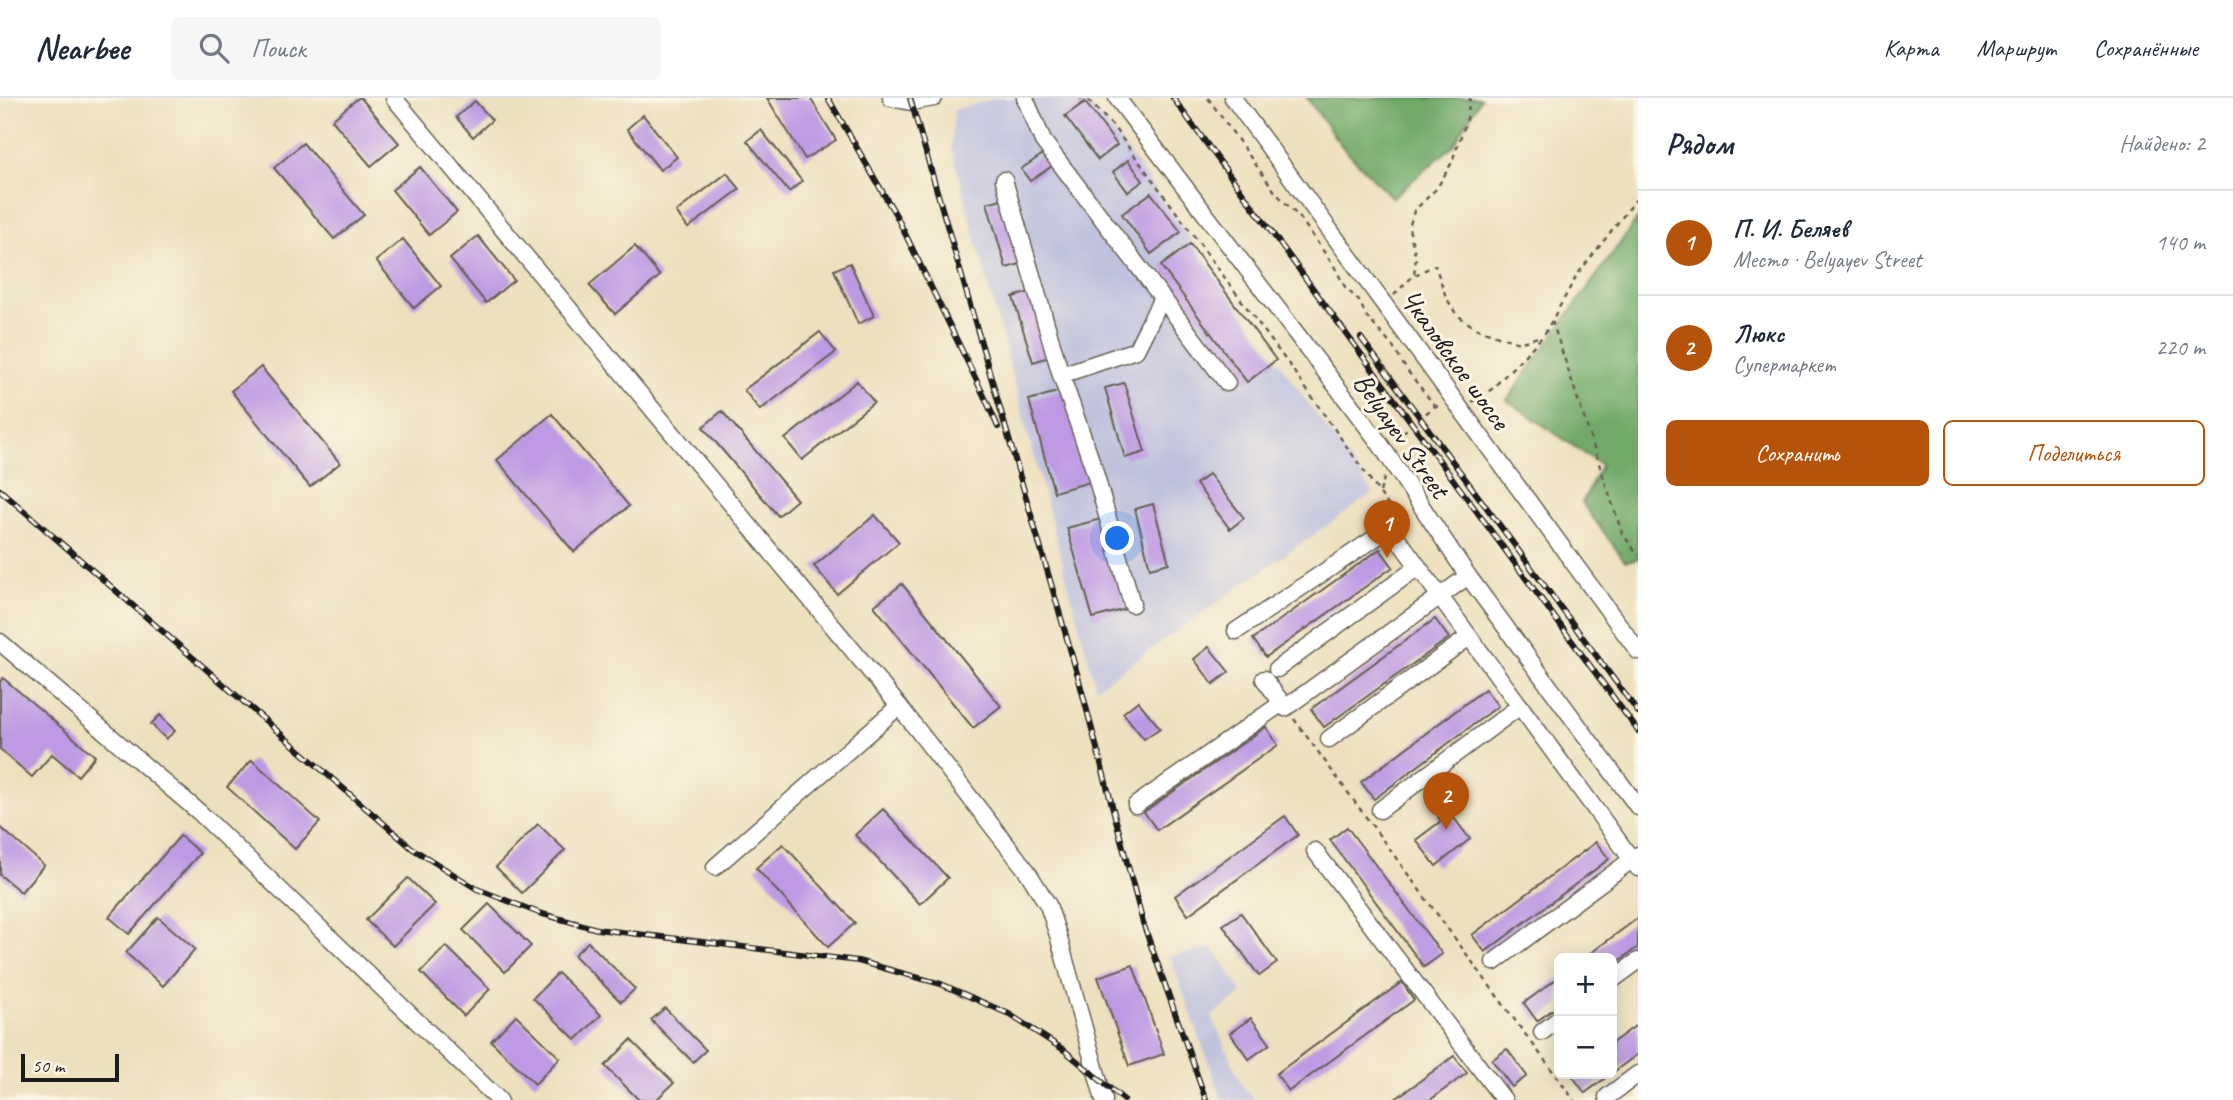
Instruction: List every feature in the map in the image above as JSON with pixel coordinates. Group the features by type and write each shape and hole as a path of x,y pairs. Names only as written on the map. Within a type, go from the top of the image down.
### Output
{"street":[{"path":"394,98 899,706 1016,854 1040,889 1058,935 1104,1100"},
{"path":"891,98 911,102 928,99"},
{"path":"1026,98 1043,141 1227,383"},
{"name":"Belyayev Street","path":"1117,98 1390,458 1468,576 1638,807"},
{"name":"Чкаловское шоссе","path":"1233,98 1638,651"},
{"path":"1004,180 1061,375 1094,469 1132,604"},
{"path":"1061,375 1136,350 1162,298"},
{"path":"1236,631 1390,528 1636,861 1494,962"},
{"path":"1284,706 1270,674 1418,567"},
{"path":"1136,805 1284,706 1468,576"},
{"path":"1329,739 1469,637"},
{"path":"0,642 199,812 499,1100"},
{"path":"715,867 899,706"},
{"path":"1380,810 1520,706"},
{"path":"1315,851 1504,1100"},
{"path":"1617,976 1638,961"},
{"path":"1542,1032 1554,1023"},
{"path":"1607,1097 1638,1074"}],"path":[{"path":"1079,98 1087,99 1112,125 1394,514"},
{"path":"1208,98 1276,193 1300,218 1334,266 1345,287 1359,300 1367,317 1393,347 1406,369 1435,406 1460,410 1492,389 1544,335 1577,275 1638,197"},
{"path":"1414,275 1416,258 1409,228 1414,211 1437,188 1451,164 1467,119 1470,98"},
{"path":"1384,304 1414,275 1435,265 1446,297 1456,314 1475,328 1519,343 1544,335"},
{"path":"1552,321 1622,533 1638,555"},
{"path":"1380,492 1393,440 1435,406"},
{"path":"1284,706 1574,1100"}],"shaded area":[{"path":"996,98 1061,98 1085,101 1109,126 1373,493 1096,688 951,147 954,110"},
{"path":"1213,948 1243,993 1212,1016 1241,1083 1253,1100 1222,1100 1170,956"}],"green space":[{"path":"1307,98 1481,98 1454,145 1392,198 1340,144"},
{"path":"1638,218 1638,559 1625,561 1582,503 1601,465 1507,400"}],"building":[{"path":"361,98 399,143 371,166 332,120"},
{"path":"767,98 810,98 836,140 805,159"},
{"path":"475,101 492,120 473,137 456,117"},
{"path":"1085,102 1117,145 1098,160 1065,116"},
{"path":"643,115 677,157 660,170 627,129"},
{"path":"761,130 802,181 789,192 747,141"},
{"path":"303,143 364,215 334,239 274,168"},
{"path":"1046,152 1055,164 1030,181 1021,169"},
{"path":"1128,160 1143,181 1128,192 1113,172"},
{"path":"420,167 457,212 429,235 392,190"},
{"path":"727,173 740,189 688,228 676,212"},
{"path":"1151,193 1181,232 1151,254 1122,214"},
{"path":"1005,198 1024,263 1006,268 987,203"},
{"path":"478,236 514,280 486,303 450,259"},
{"path":"403,239 441,286 414,308 376,261"},
{"path":"1190,244 1276,360 1247,382 1161,266"},
{"path":"635,246 660,276 615,314 589,285"},
{"path":"850,263 874,316 858,324 834,270"},
{"path":"1033,291 1052,356 1033,362 1013,297"},
{"path":"820,332 836,352 760,410 744,390"},
{"path":"261,367 340,463 310,487 231,391"},
{"path":"857,381 874,402 802,460 785,439"},
{"path":"1124,383 1145,452 1125,458 1105,388"},
{"path":"1064,390 1090,482 1054,492 1029,400"},
{"path":"722,411 797,500 778,516 703,427"},
{"path":"552,414 629,506 574,552 497,460"},
{"path":"1209,474 1244,518 1230,529 1196,484"},
{"path":"1153,504 1169,563 1150,568 1135,509"},
{"path":"875,515 899,542 837,594 814,566"},
{"path":"1101,519 1126,609 1093,618 1067,528"},
{"path":"1380,549 1393,567 1266,657 1253,639"},
{"path":"902,584 1001,706 973,728 874,606"},
{"path":"1435,619 1449,638 1324,727 1311,709"},
{"path":"1209,647 1229,672 1213,684 1194,659"},
{"path":"3,678 95,756 78,776 52,754 32,777 0,749 0,682"},
{"path":"1485,689 1498,706 1374,799 1361,782"},
{"path":"1138,701 1160,728 1144,739 1123,713"},
{"path":"160,715 175,731 166,739 151,724"},
{"path":"1266,727 1278,745 1157,830 1144,812"},
{"path":"252,760 320,822 295,849 227,787"},
{"path":"883,809 948,878 920,904 855,835"},
{"path":"1447,809 1470,839 1436,866 1416,840 1441,821 1438,817"},
{"path":"1285,816 1298,835 1188,915 1175,896"},
{"path":"538,824 565,850 522,893 496,867"},
{"path":"0,827 44,865 21,892 0,875"},
{"path":"1347,827 1442,954 1424,967 1330,840"},
{"path":"180,836 200,853 129,934 109,917"},
{"path":"1596,842 1609,859 1485,952 1472,935"},
{"path":"783,844 855,923 828,947 756,868"},
{"path":"408,878 435,904 393,946 366,920"},
{"path":"489,904 531,946 505,972 463,930"},
{"path":"1241,913 1277,963 1259,976 1223,925"},
{"path":"158,917 195,949 163,986 126,953"},
{"path":"1638,918 1638,947 1617,962 1617,953 1591,953"},
{"path":"588,942 635,989 621,1002 574,955"},
{"path":"446,946 490,989 464,1016 421,972"},
{"path":"1133,965 1164,1054 1129,1066 1098,977"},
{"path":"558,973 601,1015 576,1040 533,998"},
{"path":"1554,981 1554,1009 1537,1021 1524,1003"},
{"path":"1402,982 1414,1000 1289,1091 1276,1074"},
{"path":"665,1008 706,1050 693,1062 651,1020"},
{"path":"516,1015 560,1058 535,1084 491,1041"},
{"path":"1251,1018 1270,1044 1249,1059 1230,1033"},
{"path":"1638,1024 1638,1054 1617,1069 1617,1039"},
{"path":"631,1040 674,1083 656,1100 639,1100 605,1066"},
{"path":"1507,1049 1527,1076 1512,1087 1492,1060"},
{"path":"1454,1056 1467,1073 1430,1100 1394,1100"},
{"path":"1575,1079 1604,1079 1585,1093"}],"railway":[{"path":"828,98 897,217 998,427"},
{"path":"910,98 1079,680 1143,923 1206,1100"},
{"path":"1173,98 1638,731"},
{"path":"1361,338 1638,712"},
{"path":"0,490 413,849 477,889 539,913 597,929 858,961 941,984 1009,1014 1064,1050 1124,1100"}],"place":[{"name":"П. И. Беляев","path":"1387,558"},
{"name":"Люкс","path":"1446,830"}]}
